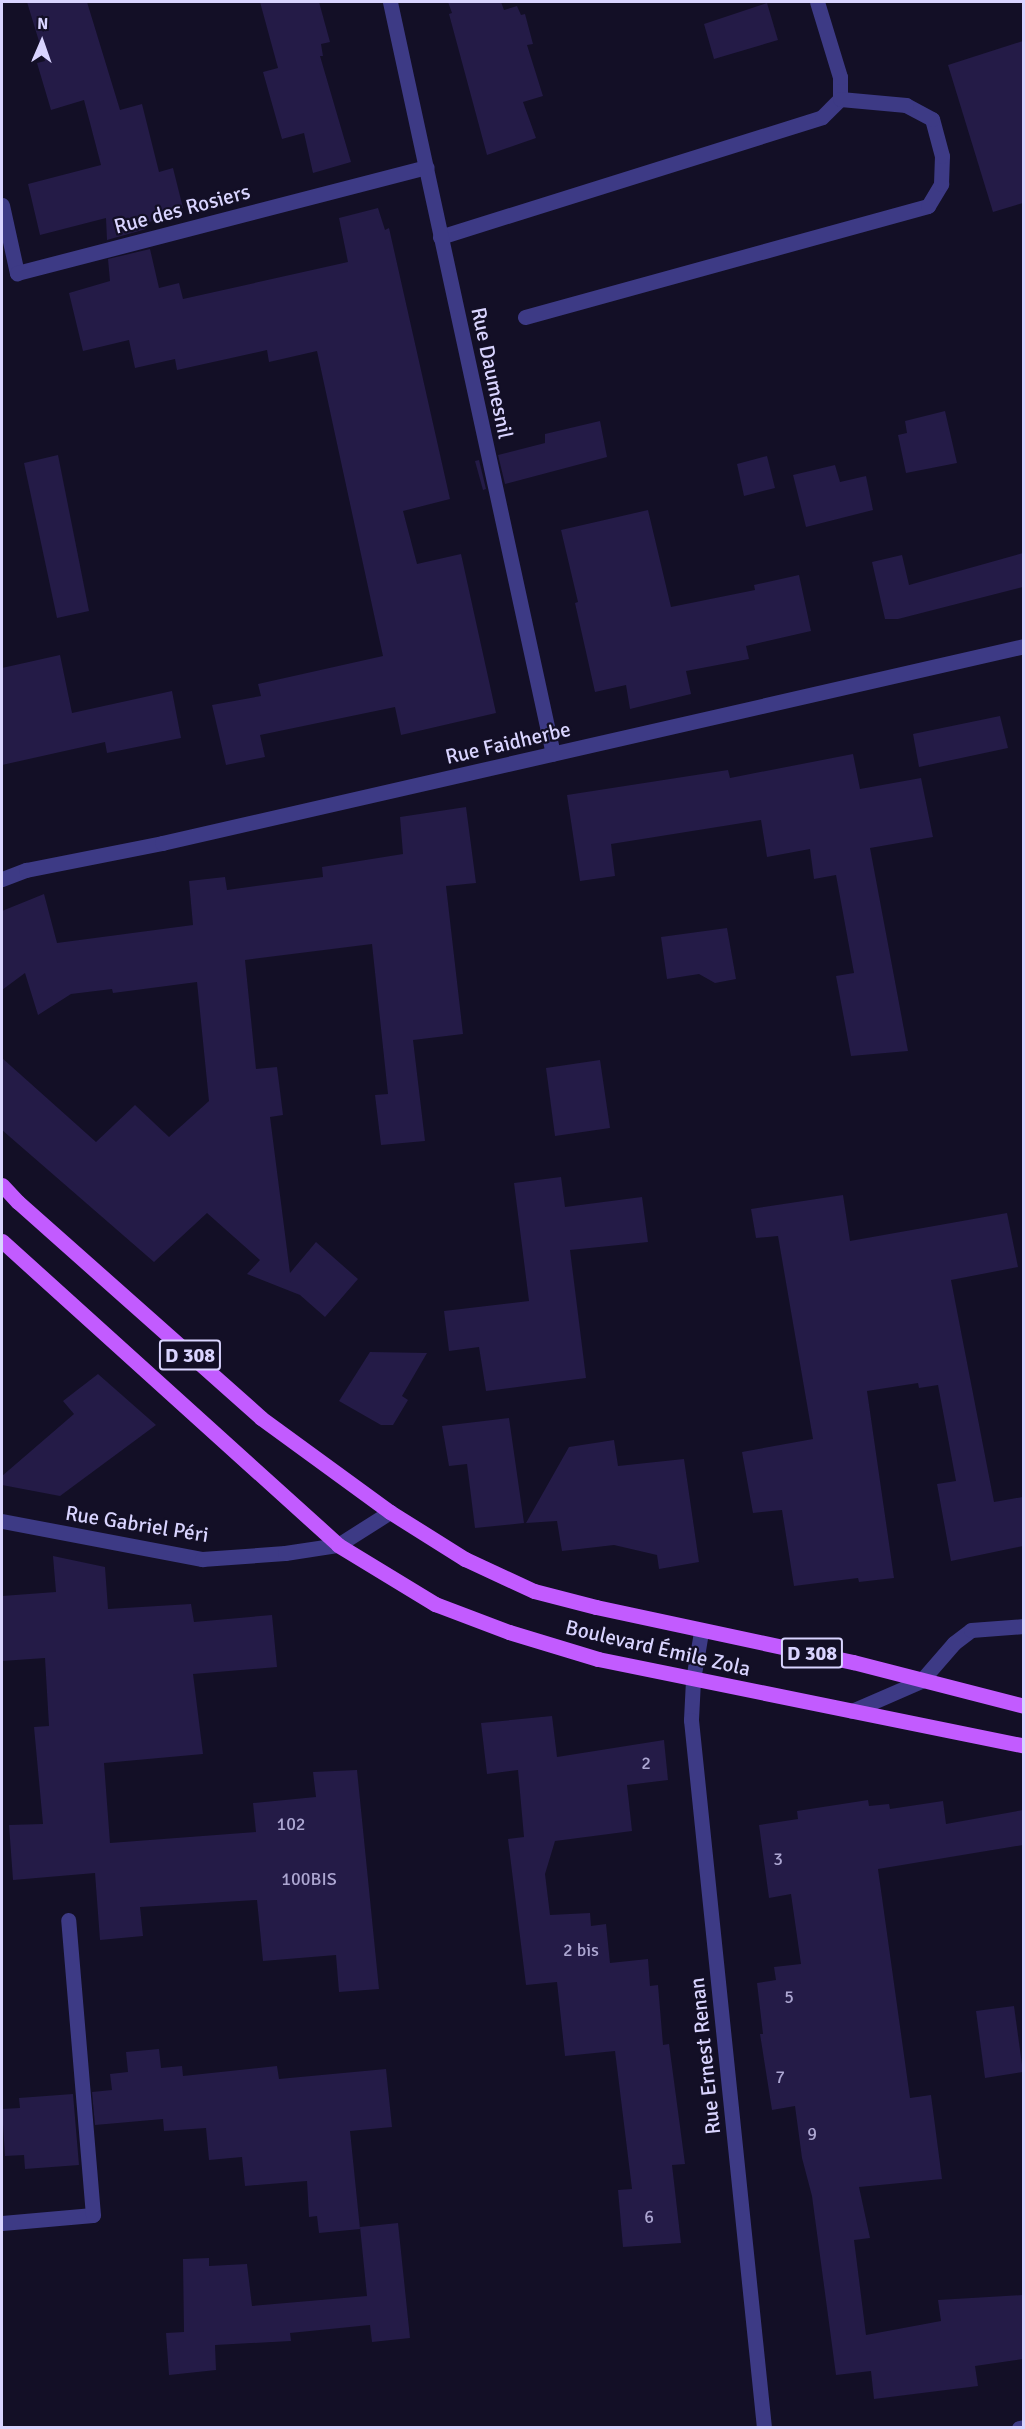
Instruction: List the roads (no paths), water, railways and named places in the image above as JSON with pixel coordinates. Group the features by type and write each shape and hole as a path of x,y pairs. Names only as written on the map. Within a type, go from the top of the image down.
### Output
{"main road":[{"name":"D 308","path":"2,1185 18,1202 261,1418 390,1512"},
{"name":"D 308","path":"2,1241 338,1545"},
{"name":"Boulevard Émile Zola","path":"390,1512 465,1559 534,1591 701,1632 853,1662 1023,1706"},
{"name":"Boulevard Émile Zola","path":"338,1545 435,1604 509,1632 598,1659 1023,1746"}],"street":[{"name":"Rue Daumesnil","path":"390,2 553,754"},
{"path":"440,237 822,117 840,99 840,77 817,2"},
{"path":"525,317 928,206 941,184 942,156 932,119 906,105 840,99"},
{"name":"Rue des Rosiers","path":"2,206 17,273 426,167"},
{"name":"Rue Faidherbe","path":"2,879 27,870 162,843 1023,646"},
{"path":"338,1545 390,1512"},
{"name":"Rue Gabriel Péri","path":"2,1521 202,1559 285,1553 338,1545"},
{"path":"852,1712 921,1681 954,1643 971,1630 1023,1626"},
{"name":"Rue Ernest Renan","path":"701,1632 693,1680 691,1720 764,2427"},
{"path":"2,2223 93,2215 68,1920"}]}
